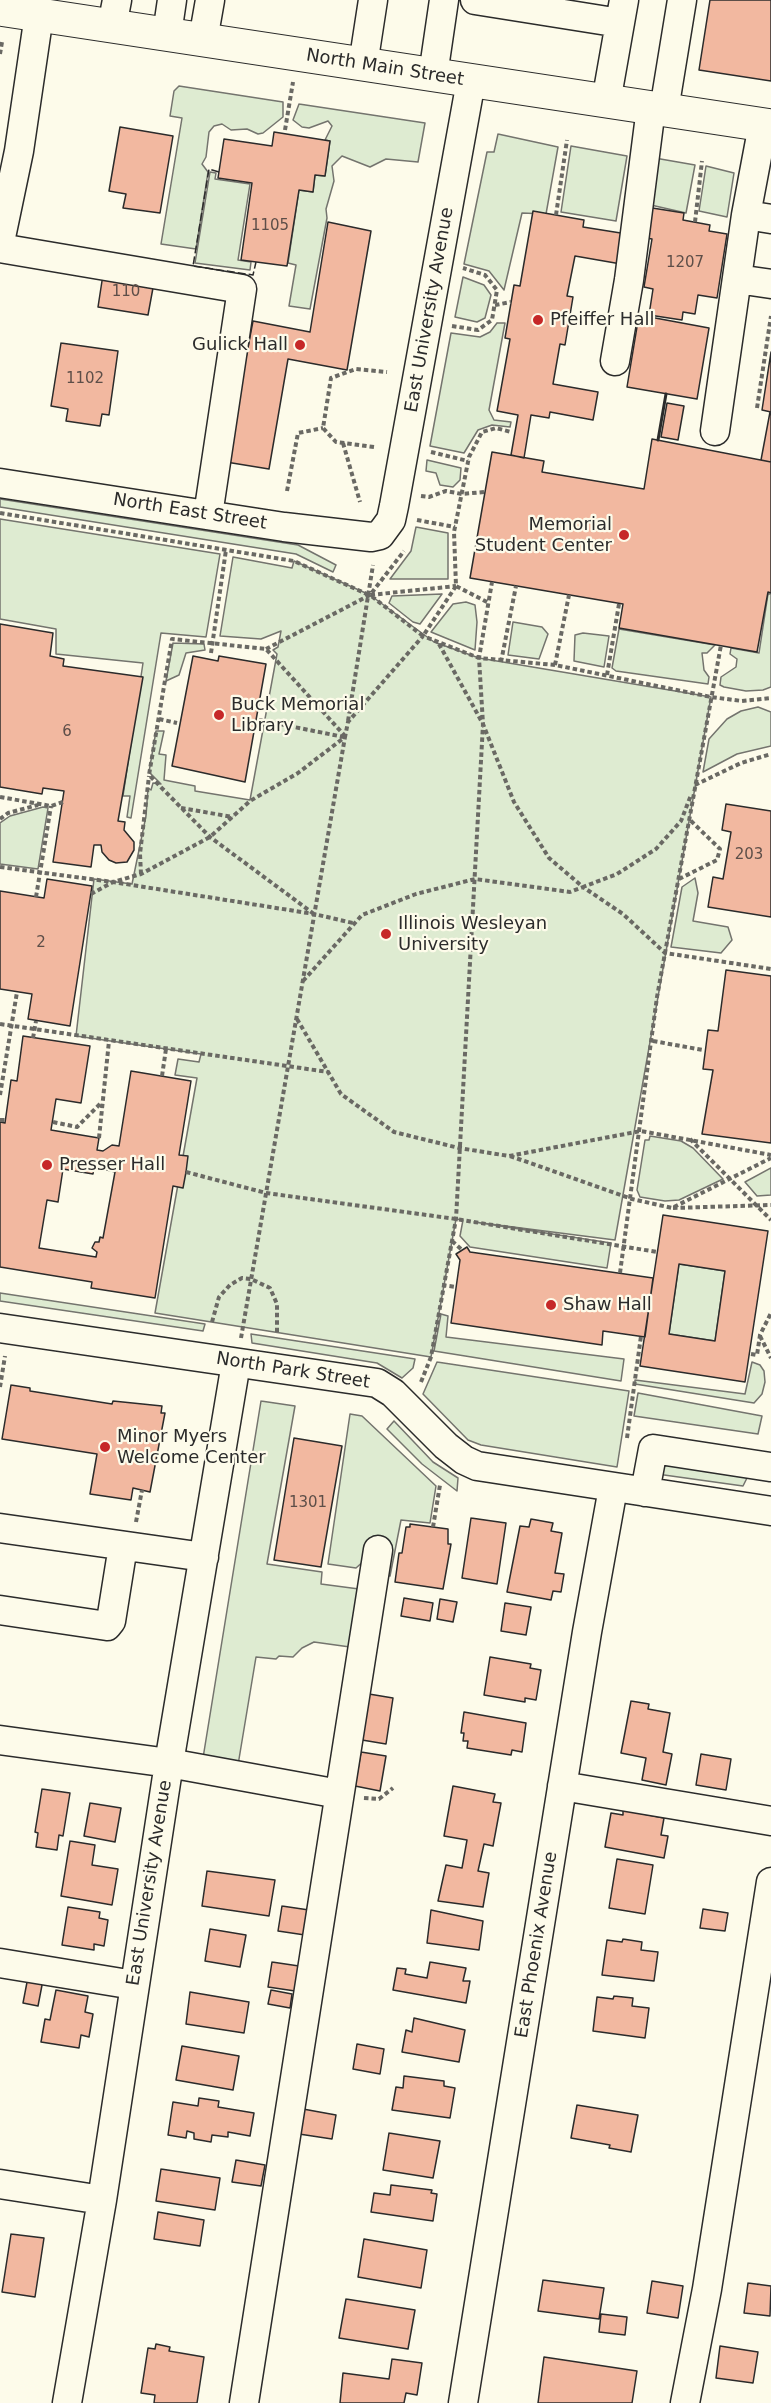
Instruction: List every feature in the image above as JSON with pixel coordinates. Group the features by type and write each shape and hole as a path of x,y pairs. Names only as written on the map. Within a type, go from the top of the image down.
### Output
{"main road":[{"name":"North Main Street","path":"0,9 39,15 114,13 167,34 767,125"}],"street":[{"path":"167,34 172,0"},
{"path":"202,40 210,0"},
{"path":"363,65 373,0"},
{"path":"433,75 444,0"},
{"path":"475,0 622,11 606,102"},
{"path":"615,361 658,109 682,0"},
{"path":"0,242 19,151 39,15"},
{"name":"East University Avenue","path":"380,535 391,520 394,506 471,81"},
{"path":"715,431 737,279 759,217 767,125"},
{"path":"0,248 242,289 208,515"},
{"path":"737,279 771,284"},
{"name":"North East Street","path":"0,483 208,515 349,534 380,535"},
{"name":"North Park Street","path":"0,1328 377,1383 404,1404 446,1446 464,1460 477,1466 767,1510"},
{"name":"East University Avenue","path":"68,2403 102,2200 169,1763 236,1362"},
{"path":"645,1492 653,1449 770,1464 767,1510"},
{"name":"East Phoenix Avenue","path":"463,2403 562,1786 613,1488"},
{"path":"0,1528 204,1557"},
{"path":"0,1610 107,1626 111,1621 123,1546"},
{"path":"244,2403 378,1550"},
{"path":"0,1740 169,1763 339,1794"},
{"path":"562,1786 771,1821"},
{"path":"685,2403 707,2289 771,1881"},
{"path":"0,1963 134,1984"},
{"path":"0,2184 102,2200"}],"path":[{"path":"0,54 2,42"},
{"path":"285,130 297,55"},
{"path":"556,215 567,141"},
{"path":"695,222 702,161"},
{"path":"448,326 478,330 492,320 497,290 485,275 460,267"},
{"path":"495,305 511,302"},
{"path":"757,408 771,316"},
{"path":"323,428 331,378 356,369 387,372"},
{"path":"323,428 336,442 374,447"},
{"path":"287,491 298,433 323,428"},
{"path":"348,722 423,636 456,586 455,527 468,461 482,432 496,428 511,432"},
{"path":"343,443 360,502"},
{"path":"425,451 468,461"},
{"path":"416,495 429,497 446,491 462,494 484,492"},
{"path":"0,513 294,561 370,596 423,636 479,658 501,662 555,665 711,697 742,701 770,701"},
{"path":"412,519 455,527"},
{"path":"211,653 226,550"},
{"path":"236,1362 370,596 373,565"},
{"path":"404,1404 418,1388 431,1357 442,1285 456,1219 483,724 479,658 492,582"},
{"path":"141,874 140,854 149,775 172,639 266,649 370,596 456,586 487,602"},
{"path":"501,662 516,586"},
{"path":"555,665 569,595"},
{"path":"607,675 619,604"},
{"path":"439,643 483,724 514,802 549,858 583,887 623,914 665,953 771,969"},
{"path":"620,1274 665,953 721,645"},
{"path":"266,649 345,737"},
{"path":"159,719 177,723"},
{"path":"259,720 345,737"},
{"path":"91,894 112,882 141,874 210,837 250,801 298,773 345,737"},
{"path":"303,981 362,915 416,894 475,879 570,892 617,873 656,849 681,820 695,785 741,763 771,754"},
{"path":"149,775 210,837 314,914"},
{"path":"0,797 51,806 63,802"},
{"path":"0,819 8,813 41,804"},
{"path":"36,897 51,806"},
{"path":"180,808 234,817"},
{"path":"678,879 717,860 720,849 689,819"},
{"path":"0,867 314,914 353,923"},
{"path":"0,1095 17,992"},
{"path":"296,1018 341,1094 394,1132 459,1148 509,1156 632,1199 672,1208 771,1205"},
{"path":"33,1038 36,1021"},
{"path":"0,1024 328,1072"},
{"path":"99,1138 109,1041"},
{"path":"652,1041 703,1050"},
{"path":"162,1076 166,1049"},
{"path":"52,1122 77,1127 101,1102"},
{"path":"509,1156 641,1131 771,1156"},
{"path":"690,1139 771,1220"},
{"path":"672,1208 771,1156"},
{"path":"186,1172 266,1193 456,1219 657,1252"},
{"path":"452,1241 461,1249"},
{"path":"212,1322 219,1297 242,1278 258,1280 270,1288 277,1304 278,1332"},
{"path":"442,1285 456,1287"},
{"path":"751,1354 757,1355 760,1335 771,1313"},
{"path":"760,1335 771,1358"},
{"path":"627,1444 641,1336"},
{"path":"0,1387 5,1356"},
{"path":"433,1527 440,1485"}],"green space":[{"path":"179,86 283,102 283,117 263,133 258,134 247,129 231,130 222,124 214,126 209,132 206,157 202,164 208,172 196,249 161,244 182,118 170,116 174,91"},
{"path":"299,104 425,123 418,162 386,159 370,167 342,156 332,166 334,181 326,209 327,218 310,309 289,306 296,265 288,263 299,190 313,192 315,175 325,176 330,141 325,140 332,126 328,121 309,128 302,127 293,120"},
{"path":"498,134 558,147 546,214 522,213 504,290 489,271 464,264 487,152 494,152"},
{"path":"571,146 627,156 616,221 561,212"},
{"path":"649,157 695,165 686,213 642,203"},
{"path":"706,166 734,173 727,217 699,211"},
{"path":"210,172 216,173 215,179 250,184 238,260 251,262 250,270 195,263"},
{"path":"463,277 484,285 491,295 485,318 477,322 455,317"},
{"path":"497,323 505,323 489,410 494,420 511,422 510,427 492,425 478,430 464,453 430,446 451,333 480,337 490,332"},
{"path":"427,460 461,468 460,480 453,487 440,485 436,473 426,471"},
{"path":"0,499 298,545 336,565 333,572 296,554 0,507"},
{"path":"0,519 220,554 206,637 161,633 131,818 127,817 130,796 123,796 143,663 56,654 56,629 0,619"},
{"path":"416,527 448,533 448,579 390,579 411,551"},
{"path":"233,557 292,568 294,561 370,595 434,642 479,658 711,697 615,1240 474,1222 611,1243 607,1268 470,1247 460,1236 463,1220 456,1219 431,1357 155,1313 197,1078 175,1075 178,1059 199,1062 201,1054 76,1036 94,879 132,884 146,816 148,788 151,790 153,783 161,784 149,772 156,731 164,731 159,754 166,755 164,780 195,786 195,791 250,800 277,654 273,650 278,647 281,631 261,639 220,636"},
{"path":"442,594 420,624 413,622 389,603 392,596"},
{"path":"768,594 771,594 771,687 746,691 720,685 721,677 736,667 737,659 730,654 731,648 759,653"},
{"path":"466,602 475,605 477,622 475,650 431,632 453,604"},
{"path":"513,622 542,627 548,634 539,659 508,655"},
{"path":"619,629 715,645 707,653 702,653 704,670 709,677 708,684 616,671 612,668"},
{"path":"583,633 609,636 604,667 574,661 575,635"},
{"path":"173,643 204,644 205,650 186,653 179,675 166,681"},
{"path":"758,707 771,712 771,746 737,754 703,772 709,739 727,719 741,711"},
{"path":"43,807 48,808 38,869 0,864 0,823 10,816"},
{"path":"695,878 698,893 693,921 728,927 732,940 721,953 671,947 682,887"},
{"path":"650,1136 681,1141 693,1148 723,1179 679,1200 665,1201 640,1197 637,1190 645,1140 649,1140"},
{"path":"771,1168 771,1195 757,1196 745,1182"},
{"path":"679,1264 725,1271 715,1341 669,1334"},
{"path":"0,1293 205,1324 203,1331 0,1301"},
{"path":"441,1314 448,1316 446,1337 624,1359 621,1381 434,1351"},
{"path":"251,1334 415,1359 413,1368 402,1378 377,1363 252,1343"},
{"path":"437,1362 629,1391 617,1467 481,1445 468,1440 423,1394"},
{"path":"752,1362 760,1365 764,1371 765,1382 762,1394 754,1403 635,1384 635,1380 745,1394"},
{"path":"638,1393 762,1416 758,1434 634,1416"},
{"path":"261,1401 295,1406 267,1564 322,1572 321,1584 359,1589 350,1647 314,1642 302,1648 293,1657 279,1656 276,1659 256,1657 238,1765 203,1758"},
{"path":"350,1414 362,1416 436,1486 430,1523 401,1520 390,1576 384,1575 366,1559 356,1568 328,1564"},
{"path":"394,1421 433,1462 458,1478 457,1491 422,1464 387,1429"},
{"path":"663,1458 743,1471 747,1478 743,1486 657,1474"}],"building":[{"path":"710,0 771,0 771,81 699,70"},
{"path":"120,127 173,136 160,213 123,208 126,194 109,191"},
{"path":"274,132 330,141 325,176 315,175 313,192 299,190 287,266 241,260 252,183 218,178 224,139 272,146"},
{"path":"646,207 684,213 683,220 710,225 709,231 727,234 717,298 698,295 695,314 683,312 682,320 649,315 653,289 644,287 652,239 641,237"},
{"name":"Pfeiffer Hall","path":"533,211 584,220 583,227 627,234 621,264 575,256 567,296 573,297 565,345 560,344 553,384 598,392 593,420 550,412 549,418 531,415 524,458 511,455 518,415 497,411 510,339 505,338 514,285 520,286"},
{"name":"Gulick Hall","path":"328,222 371,231 347,370 288,359 269,469 226,462 253,321 310,332"},
{"path":"104,268 155,277 148,315 98,307"},
{"path":"639,315 709,328 697,399 627,387"},
{"path":"61,343 118,351 109,415 102,414 100,426 66,421 68,409 51,406"},
{"path":"771,352 771,412 762,410"},
{"path":"667,403 684,406 678,440 661,437"},
{"path":"771,412 771,462 761,460"},
{"name":"Memorial Student Center","path":"652,439 771,462 771,593 768,592 757,652 619,628 623,604 470,578 492,452 544,461 542,472 644,489"},
{"path":"0,624 53,633 50,656 64,659 63,666 143,677 118,821 125,822 124,830 134,842 134,850 127,862 116,863 109,860 102,852 101,845 94,845 91,867 53,862 64,791 43,788 42,794 0,787"},
{"name":"Buck Memorial Library","path":"193,656 218,661 219,656 266,664 245,782 172,766"},
{"path":"726,804 771,811 771,917 708,907 713,877 723,879 731,832 722,830"},
{"path":"47,879 92,886 70,1026 28,1019 32,994 0,989 0,891 44,898"},
{"path":"726,970 771,976 771,1143 702,1134 713,1070 703,1069 708,1030 718,1031"},
{"name":"Presser Hall","path":"23,1036 90,1046 81,1103 56,1099 51,1130 99,1138 97,1150 103,1151 112,1145 119,1146 131,1071 191,1081 179,1155 188,1156 186,1172 183,1188 173,1186 155,1298 91,1288 92,1282 0,1267 0,1122 5,1123 11,1080 17,1081","holes":["95,1160 101,1161 107,1170 115,1172 103,1238 100,1237 99,1242 95,1242 92,1248 97,1252 96,1257 39,1248 47,1200 58,1202 63,1169 93,1174"]},
{"path":"663,1215 768,1231 745,1382 640,1366","holes":["679,1264 725,1271 715,1341 669,1334"]},
{"name":"Shaw Hall","path":"467,1247 470,1252 653,1278 645,1337 603,1331 602,1345 451,1323 460,1260 456,1254"},
{"name":"Minor Myers Welcome Center","path":"11,1385 30,1388 30,1391 112,1404 113,1401 162,1406 161,1413 165,1413 150,1492 133,1488 131,1500 90,1494 97,1454 2,1439"},
{"path":"294,1438 342,1446 321,1567 274,1560"},
{"path":"471,1518 506,1523 497,1584 462,1578"},
{"path":"531,1519 553,1523 551,1531 562,1533 555,1573 564,1574 561,1592 553,1591 551,1600 507,1592 520,1526 529,1527"},
{"path":"410,1524 448,1529 448,1544 451,1544 443,1589 395,1582 399,1553 402,1553 406,1527 410,1527"},
{"path":"404,1598 433,1603 430,1621 401,1616"},
{"path":"440,1599 457,1602 453,1622 437,1619"},
{"path":"505,1603 531,1607 526,1635 501,1631"},
{"path":"490,1657 531,1664 530,1668 541,1670 536,1700 525,1698 525,1702 484,1695"},
{"path":"369,1694 393,1698 386,1744 362,1740"},
{"path":"631,1701 649,1704 648,1709 670,1713 663,1752 672,1754 666,1785 642,1780 646,1758 621,1753"},
{"path":"464,1712 526,1723 522,1752 512,1750 511,1755 467,1748 468,1741 463,1741 464,1733 461,1733"},
{"path":"361,1752 386,1756 380,1791 355,1786"},
{"path":"701,1754 731,1759 726,1790 696,1785"},
{"path":"453,1786 495,1794 493,1802 501,1803 493,1846 484,1844 478,1871 489,1873 483,1907 438,1901 446,1865 462,1868 467,1840 444,1836"},
{"path":"42,1789 70,1793 63,1836 59,1835 57,1850 36,1847 38,1833 35,1832"},
{"path":"90,1803 121,1808 115,1842 84,1836"},
{"path":"623,1810 664,1818 661,1835 668,1836 664,1858 605,1847 611,1813 623,1815"},
{"path":"70,1841 95,1845 92,1865 118,1869 112,1905 61,1896"},
{"path":"617,1859 653,1865 645,1914 609,1908"},
{"path":"207,1871 275,1880 269,1916 202,1906"},
{"path":"282,1906 309,1910 305,1935 278,1931"},
{"path":"68,1907 100,1912 99,1918 108,1920 104,1946 94,1944 94,1950 62,1945"},
{"path":"703,1909 728,1913 725,1931 700,1928"},
{"path":"431,1910 483,1921 479,1950 427,1943"},
{"path":"210,1929 246,1935 240,1967 205,1961"},
{"path":"623,1939 642,1942 641,1950 658,1952 654,1981 602,1975 607,1940 622,1942"},
{"path":"272,1962 299,1966 295,1991 268,1987"},
{"path":"430,1962 466,1968 463,1981 470,1981 466,2003 393,1990 397,1968 406,1969 405,1974 427,1978"},
{"path":"28,1977 43,1980 38,2006 23,2003"},
{"path":"56,1990 88,1996 85,2012 93,2014 89,2037 81,2035 79,2048 41,2042 45,2019 50,2020"},
{"path":"271,1990 292,1994 290,2008 268,2004"},
{"path":"190,1992 249,2002 244,2033 186,2024"},
{"path":"614,1996 633,1998 632,2006 649,2008 645,2038 593,2031 597,1997 613,1999"},
{"path":"414,2018 465,2030 459,2062 402,2052 406,2030 412,2032"},
{"path":"357,2044 384,2049 380,2074 353,2069"},
{"path":"182,2046 239,2056 233,2090 176,2080"},
{"path":"404,2076 444,2081 444,2086 455,2088 450,2118 392,2110 396,2087 403,2088"},
{"path":"199,2098 219,2101 218,2107 254,2113 250,2136 228,2132 228,2137 212,2135 211,2142 194,2139 194,2133 187,2131 186,2138 168,2135 173,2102 198,2106"},
{"path":"577,2105 638,2115 631,2152 609,2148 610,2145 571,2138"},
{"path":"303,2109 336,2115 332,2139 299,2134"},
{"path":"389,2133 440,2141 433,2178 383,2170"},
{"path":"236,2160 265,2165 261,2186 232,2182"},
{"path":"161,2169 220,2178 215,2210 156,2201"},
{"path":"391,2185 432,2190 431,2193 437,2194 433,2221 371,2212 374,2193 390,2195"},
{"path":"158,2212 204,2220 200,2246 154,2239"},
{"path":"11,2234 44,2238 35,2297 2,2292"},
{"path":"364,2239 427,2250 421,2288 358,2277"},
{"path":"543,2280 604,2288 599,2319 538,2311"},
{"path":"652,2281 683,2286 678,2318 647,2313"},
{"path":"748,2283 771,2286 770,2316 744,2313"},
{"path":"346,2299 415,2310 408,2349 339,2338"},
{"path":"601,2314 627,2317 625,2335 599,2332"},
{"path":"156,2344 170,2347 169,2351 204,2357 197,2403 154,2403 155,2395 141,2393 148,2348 155,2349"},
{"path":"720,2346 758,2352 753,2383 716,2378"},
{"path":"544,2357 637,2371 632,2403 538,2403"},
{"path":"392,2359 422,2363 417,2395 406,2393 404,2403 340,2403 343,2373 389,2379"}],"fence":[{"path":"219,172 209,169 193,266 253,275 256,262"}],"wall":[{"path":"658,440 666,394"}],"place":[{"name":"Pfeiffer Hall","path":"538,320"},
{"name":"Gulick Hall","path":"300,345"},
{"name":"Memorial Student Center","path":"624,535"},
{"name":"Buck Memorial Library","path":"219,715"},
{"name":"Illinois Wesleyan University","path":"386,934"},
{"name":"Presser Hall","path":"47,1165"},
{"name":"Shaw Hall","path":"551,1305"},
{"name":"Minor Myers Welcome Center","path":"105,1447"}]}
